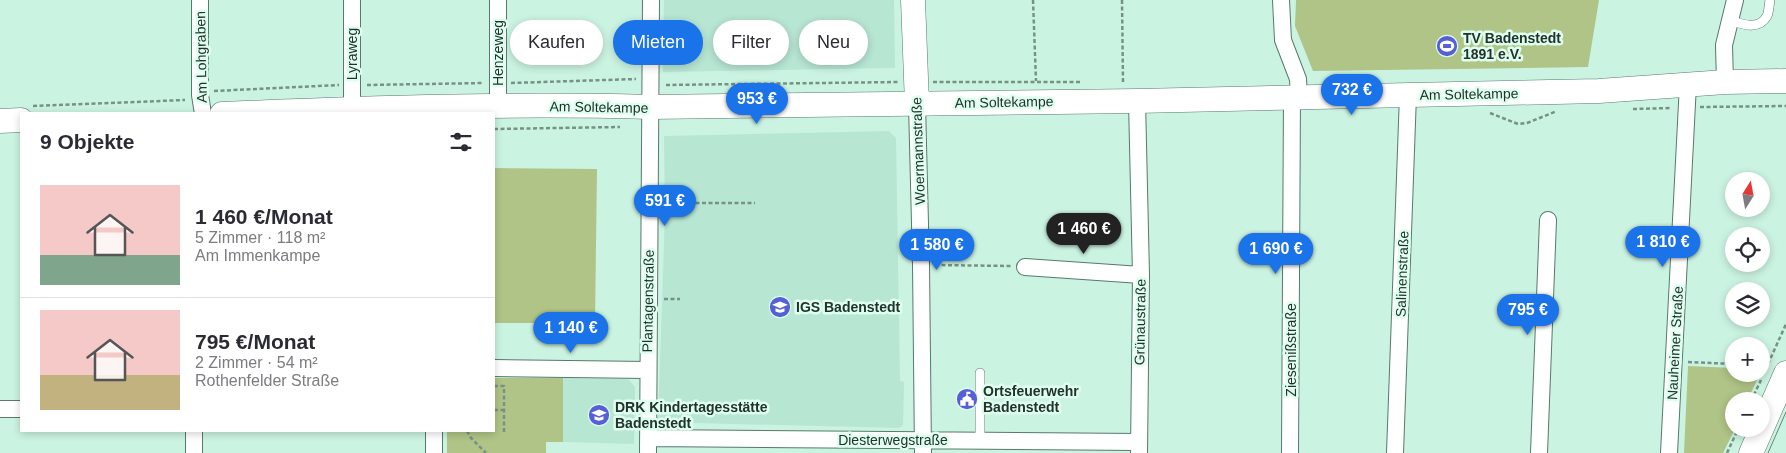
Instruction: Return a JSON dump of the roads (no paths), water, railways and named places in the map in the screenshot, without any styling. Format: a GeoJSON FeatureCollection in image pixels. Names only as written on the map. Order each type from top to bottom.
{"type":"FeatureCollection","features":[{"type":"Feature","properties":{"kind":"street","name":"Am Lohgraben"},"geometry":{"type":"LineString","coordinates":[[200,0],[200,95],[203,112]]}},
{"type":"Feature","properties":{"kind":"street","name":"Lyraweg"},"geometry":{"type":"LineString","coordinates":[[352,0],[352,108]]}},
{"type":"Feature","properties":{"kind":"street","name":"Henzeweg"},"geometry":{"type":"LineString","coordinates":[[498,0],[498,95]]}},
{"type":"Feature","properties":{"kind":"street","name":"Plantagenstraße"},"geometry":{"type":"LineString","coordinates":[[648,446],[651,0]]}},
{"type":"Feature","properties":{"kind":"street","name":"Woermannstraße"},"geometry":{"type":"LineString","coordinates":[[914,0],[921,264],[923,446]]}},
{"type":"Feature","properties":{"kind":"street","name":"Ziesenißstraße"},"geometry":{"type":"LineString","coordinates":[[1281,0],[1283,40],[1298,79],[1296,97],[1290,453]]}},
{"type":"Feature","properties":{"kind":"street"},"geometry":{"type":"LineString","coordinates":[[1725,82],[1724,44],[1735,0]]}},
{"type":"Feature","properties":{"kind":"street","name":"Am Soltekampe"},"geometry":{"type":"LineString","coordinates":[[265,112],[352,108],[427,110],[498,95],[650,107],[917,92],[1137,101],[1600,91],[1725,82],[1786,81]]}},
{"type":"Feature","properties":{"kind":"street","name":"Nauheimer Straße"},"geometry":{"type":"LineString","coordinates":[[1669,453],[1688,84]]}},
{"type":"Feature","properties":{"kind":"street","name":"Salinenstraße"},"geometry":{"type":"LineString","coordinates":[[1395,453],[1408,95]]}},
{"type":"Feature","properties":{"kind":"street","name":"Grünaustraße"},"geometry":{"type":"LineString","coordinates":[[1137,101],[1141,275],[1139,448]]}},
{"type":"Feature","properties":{"kind":"street"},"geometry":{"type":"LineString","coordinates":[[0,121],[20,115]]}},
{"type":"Feature","properties":{"kind":"street"},"geometry":{"type":"LineString","coordinates":[[1539,453],[1548,220]]}},
{"type":"Feature","properties":{"kind":"street"},"geometry":{"type":"LineString","coordinates":[[1025,267],[1141,275]]}},
{"type":"Feature","properties":{"kind":"street"},"geometry":{"type":"LineString","coordinates":[[495,368],[648,370]]}},
{"type":"Feature","properties":{"kind":"street"},"geometry":{"type":"LineString","coordinates":[[1751,453],[1777,369]]}},
{"type":"Feature","properties":{"kind":"street"},"geometry":{"type":"LineString","coordinates":[[0,409],[20,409]]}},
{"type":"Feature","properties":{"kind":"street"},"geometry":{"type":"LineString","coordinates":[[194,432],[194,453]]}},
{"type":"Feature","properties":{"kind":"street"},"geometry":{"type":"LineString","coordinates":[[434,432],[434,453]]}},
{"type":"Feature","properties":{"kind":"street","name":"Diesterwegstraße"},"geometry":{"type":"LineString","coordinates":[[648,446],[923,446],[980,440],[1139,448]]}},
{"type":"Feature","properties":{"kind":"lane"},"geometry":{"type":"LineString","coordinates":[[1729,20],[1748,26],[1759,24],[1767,16],[1770,0]]}},
{"type":"Feature","properties":{"kind":"lane"},"geometry":{"type":"LineString","coordinates":[[980,373],[980,440]]}},
{"type":"Feature","properties":{"kind":"tram line"},"geometry":{"type":"LineString","coordinates":[[1768,453],[1786,412]]}},
{"type":"Feature","properties":{"kind":"place","name":"TV Badenstedt 1891 e.V."},"geometry":{"type":"Point","coordinates":[1447,46]}},
{"type":"Feature","properties":{"kind":"place","name":"IGS Badenstedt"},"geometry":{"type":"Point","coordinates":[780,307]}},
{"type":"Feature","properties":{"kind":"place","name":"Ortsfeuerwehr Badenstedt"},"geometry":{"type":"Point","coordinates":[967,399]}},
{"type":"Feature","properties":{"kind":"place","name":"DRK Kindertagesstätte Badenstedt"},"geometry":{"type":"Point","coordinates":[599,415]}}]}
